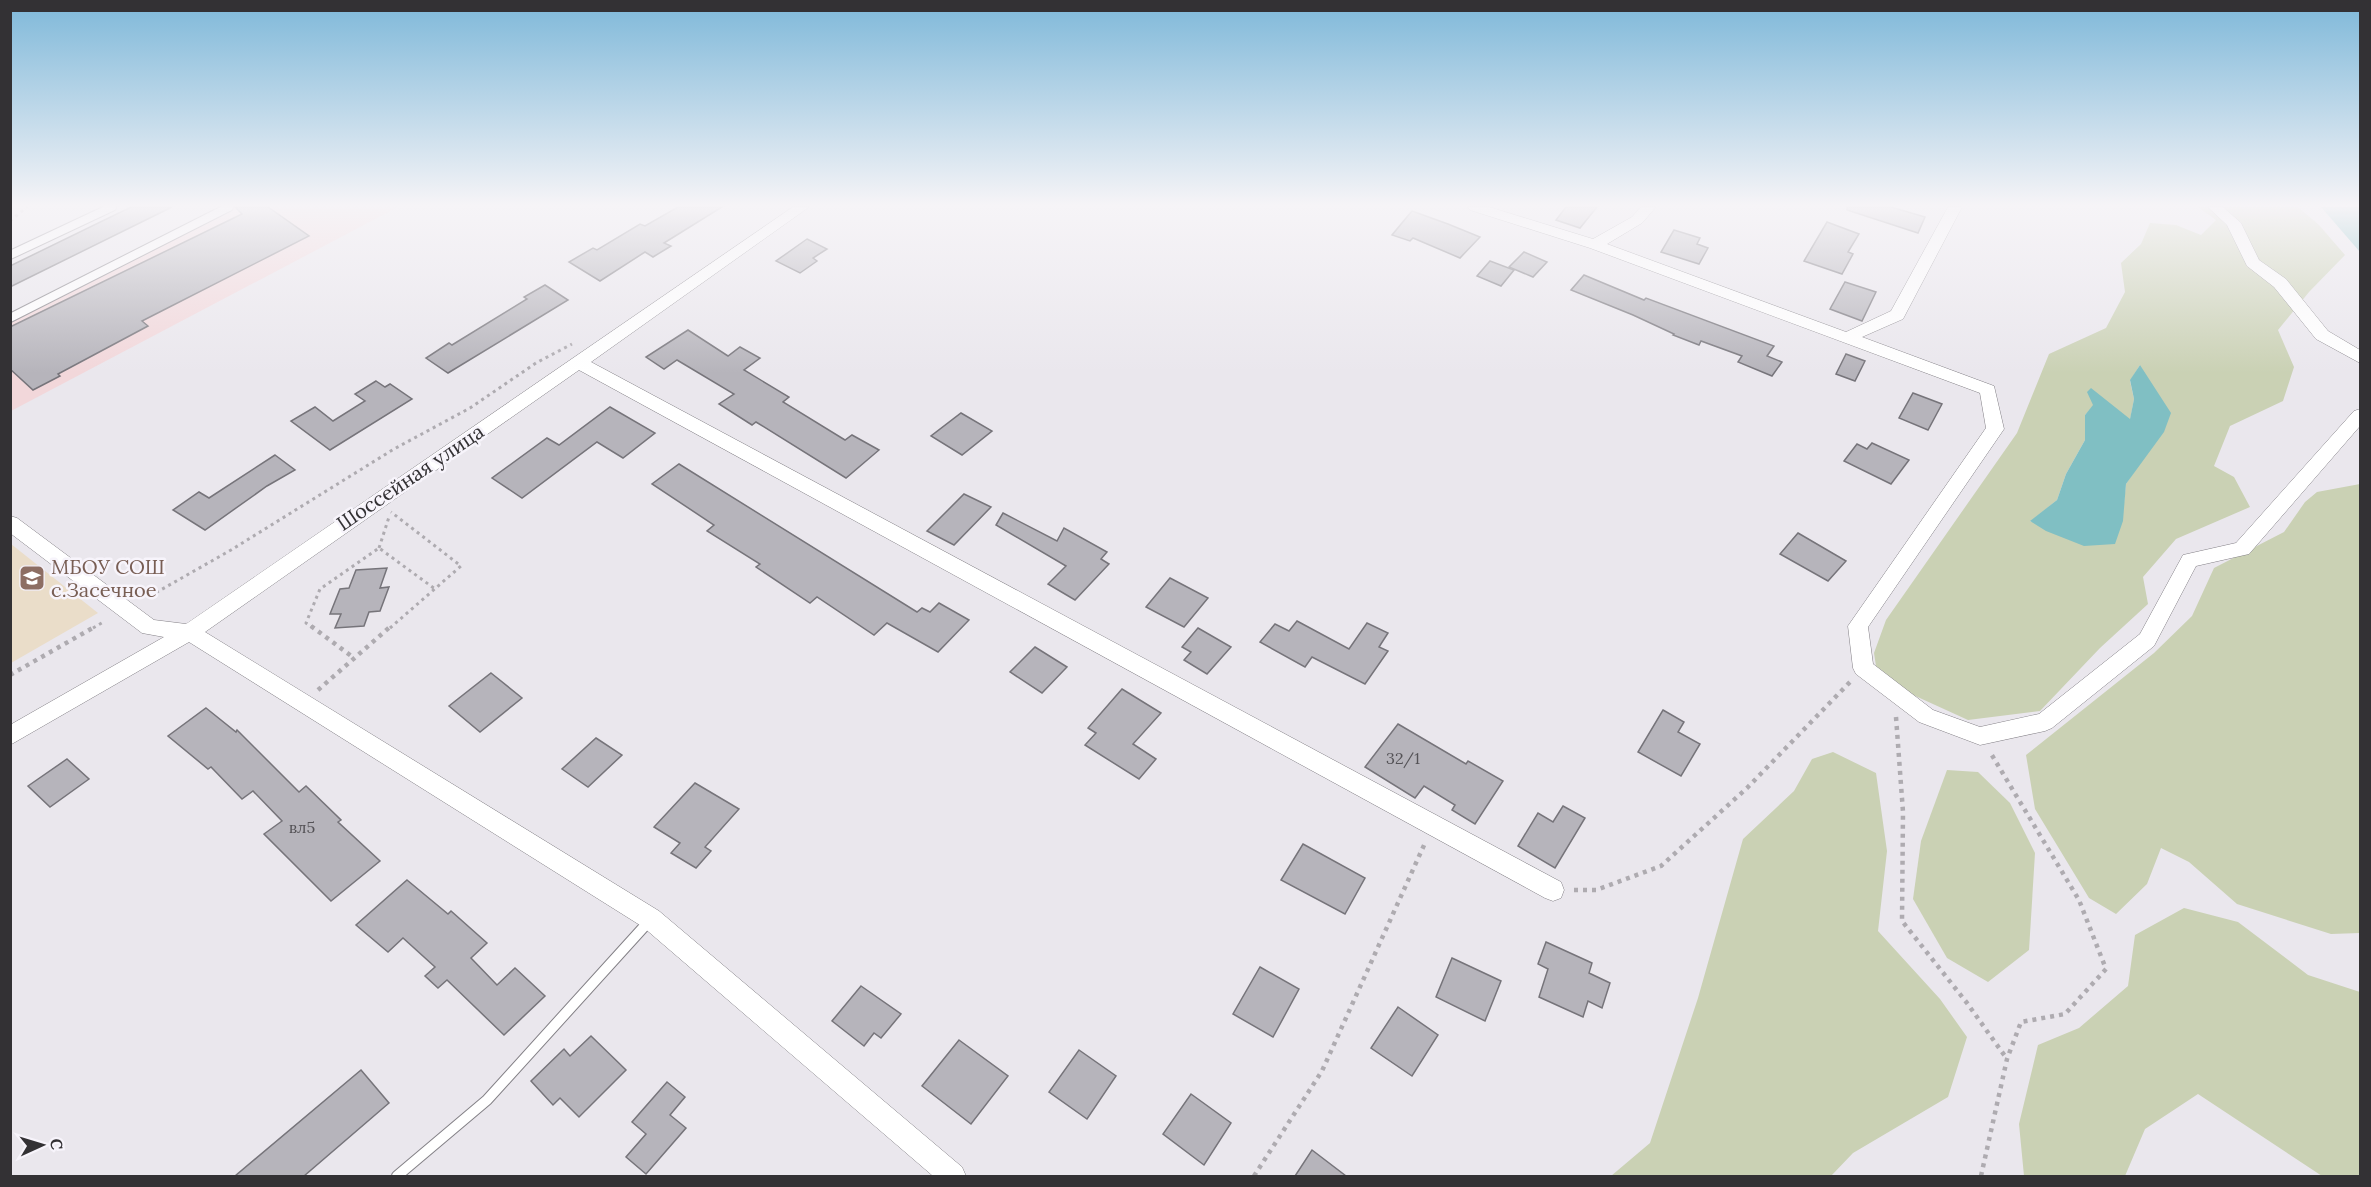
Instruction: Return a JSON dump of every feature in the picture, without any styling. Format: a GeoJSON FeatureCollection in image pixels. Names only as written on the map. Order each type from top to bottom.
{"type":"FeatureCollection","features":[{"type":"Feature","properties":{"kind":"street","name":"Шоссейная улица"},"geometry":{"type":"LineString","coordinates":[[10,736],[189,632],[376,501],[576,352],[716,262]]}},
{"type":"Feature","properties":{"kind":"street"},"geometry":{"type":"LineString","coordinates":[[1643,262],[1988,390],[1995,429],[1858,627],[1863,668],[1926,716],[1980,736],[2045,722],[2147,640],[2190,560],[2242,549],[2361,415]]}},
{"type":"Feature","properties":{"kind":"street"},"geometry":{"type":"LineString","coordinates":[[1850,338],[1897,315],[1925,262]]}},
{"type":"Feature","properties":{"kind":"street"},"geometry":{"type":"LineString","coordinates":[[2253,262],[2280,283],[2322,335],[2361,357]]}},
{"type":"Feature","properties":{"kind":"street"},"geometry":{"type":"LineString","coordinates":[[576,352],[1552,890]]}},
{"type":"Feature","properties":{"kind":"street"},"geometry":{"type":"LineString","coordinates":[[10,523],[149,627],[189,632],[651,920],[953,1176]]}},
{"type":"Feature","properties":{"kind":"lane"},"geometry":{"type":"LineString","coordinates":[[10,318],[120,262]]}},
{"type":"Feature","properties":{"kind":"lane"},"geometry":{"type":"LineString","coordinates":[[397,1176],[487,1100],[651,920]]}},
{"type":"Feature","properties":{"kind":"path"},"geometry":{"type":"LineString","coordinates":[[150,596],[231,550],[384,455],[470,408],[536,363],[576,352]]}},
{"type":"Feature","properties":{"kind":"path"},"geometry":{"type":"LineString","coordinates":[[304,703],[461,566],[376,501]]}},
{"type":"Feature","properties":{"kind":"path"},"geometry":{"type":"LineString","coordinates":[[354,658],[306,624],[320,589],[379,548],[391,512]]}},
{"type":"Feature","properties":{"kind":"path"},"geometry":{"type":"LineString","coordinates":[[379,548],[435,589]]}},
{"type":"Feature","properties":{"kind":"path"},"geometry":{"type":"LineString","coordinates":[[10,675],[105,621]]}},
{"type":"Feature","properties":{"kind":"path"},"geometry":{"type":"LineString","coordinates":[[1552,890],[1596,890],[1661,866],[1747,788],[1863,668]]}},
{"type":"Feature","properties":{"kind":"path"},"geometry":{"type":"LineString","coordinates":[[1894,692],[1903,812],[1902,921],[1967,1003],[2007,1059]]}},
{"type":"Feature","properties":{"kind":"path"},"geometry":{"type":"LineString","coordinates":[[1980,736],[2079,900],[2106,969],[2066,1014],[2021,1022],[2007,1059],[1981,1176]]}},
{"type":"Feature","properties":{"kind":"path"},"geometry":{"type":"LineString","coordinates":[[1254,1176],[1322,1071],[1434,824]]}},
{"type":"Feature","properties":{"kind":"shaded area"},"geometry":{"type":"Polygon","coordinates":[[[128,262],[293,262],[11,411],[10,322],[128,262]]]}},
{"type":"Feature","properties":{"kind":"shaded area","name":"МБОУ СОШ с.Засечное"},"geometry":{"type":"Polygon","coordinates":[[[11,544],[98,613],[11,663],[10,662],[11,544]]]}},
{"type":"Feature","properties":{"kind":"green space"},"geometry":{"type":"Polygon","coordinates":[[[2338,262],[2309,292],[2278,330],[2294,367],[2283,401],[2230,426],[2214,466],[2234,477],[2250,507],[2176,539],[2143,577],[2148,604],[2100,648],[2040,711],[1968,720],[1911,694],[1876,666],[1874,653],[1886,620],[2017,433],[2049,354],[2106,328],[2125,292],[2121,263],[2338,262]],[[2140,365],[2130,381],[2134,399],[2130,420],[2094,405],[2085,415],[2085,440],[2066,474],[2057,500],[2030,522],[2122,521],[2126,484],[2136,469],[2140,365]]]}},
{"type":"Feature","properties":{"kind":"green space"},"geometry":{"type":"Polygon","coordinates":[[[2360,484],[2360,933],[2331,934],[2237,904],[2189,862],[2161,848],[2147,884],[2116,914],[2089,898],[2035,809],[2026,755],[2154,653],[2192,616],[2214,568],[2284,532],[2305,502],[2317,492],[2360,484]]]}},
{"type":"Feature","properties":{"kind":"green space"},"geometry":{"type":"Polygon","coordinates":[[[1833,752],[1876,773],[1887,851],[1878,931],[1940,999],[1967,1037],[1948,1097],[1853,1153],[1831,1176],[1611,1176],[1650,1143],[1698,998],[1743,839],[1794,791],[1812,759],[1833,752]]]}},
{"type":"Feature","properties":{"kind":"green space"},"geometry":{"type":"Polygon","coordinates":[[[1947,770],[1978,772],[2010,803],[2035,853],[2029,950],[1988,982],[1947,958],[1913,899],[1921,841],[1947,770]]]}},
{"type":"Feature","properties":{"kind":"green space"},"geometry":{"type":"Polygon","coordinates":[[[2184,908],[2238,922],[2308,975],[2360,992],[2360,1176],[2322,1176],[2198,1094],[2145,1129],[2125,1176],[2024,1176],[2019,1124],[2038,1045],[2079,1028],[2128,986],[2135,935],[2184,908]]]}},
{"type":"Feature","properties":{"kind":"water"},"geometry":{"type":"Polygon","coordinates":[[[2140,365],[2171,413],[2164,432],[2126,484],[2123,521],[2115,544],[2084,546],[2046,531],[2030,521],[2057,500],[2066,474],[2085,440],[2085,415],[2093,405],[2087,392],[2091,388],[2130,419],[2134,399],[2130,380],[2140,365]]]}},
{"type":"Feature","properties":{"kind":"building"},"geometry":{"type":"Polygon","coordinates":[[[17,262],[60,262],[10,287],[10,266],[17,262]]]}},
{"type":"Feature","properties":{"kind":"building"},"geometry":{"type":"Polygon","coordinates":[[[143,262],[257,262],[142,321],[148,326],[58,374],[60,376],[33,390],[10,369],[10,327],[143,262]]]}},
{"type":"Feature","properties":{"kind":"building"},"geometry":{"type":"Polygon","coordinates":[[[570,262],[629,262],[600,281],[570,262]]]}},
{"type":"Feature","properties":{"kind":"building"},"geometry":{"type":"Polygon","coordinates":[[[779,262],[815,262],[800,273],[779,262]]]}},
{"type":"Feature","properties":{"kind":"building"},"geometry":{"type":"Polygon","coordinates":[[[1489,262],[1514,270],[1501,286],[1477,276],[1489,262]]]}},
{"type":"Feature","properties":{"kind":"building"},"geometry":{"type":"Polygon","coordinates":[[[1514,262],[1547,262],[1533,277],[1509,267],[1514,262]]]}},
{"type":"Feature","properties":{"kind":"building"},"geometry":{"type":"Polygon","coordinates":[[[1808,262],[1848,262],[1842,274],[1808,262]]]}},
{"type":"Feature","properties":{"kind":"building"},"geometry":{"type":"Polygon","coordinates":[[[1584,275],[1644,300],[1646,298],[1774,346],[1767,356],[1782,362],[1772,376],[1738,362],[1742,356],[1701,341],[1699,345],[1673,335],[1633,315],[1571,290],[1584,275]]]}},
{"type":"Feature","properties":{"kind":"building"},"geometry":{"type":"Polygon","coordinates":[[[1845,282],[1876,292],[1862,321],[1830,309],[1845,282]]]}},
{"type":"Feature","properties":{"kind":"building"},"geometry":{"type":"Polygon","coordinates":[[[545,285],[568,300],[448,373],[426,358],[449,343],[452,345],[527,299],[524,297],[545,285]]]}},
{"type":"Feature","properties":{"kind":"building"},"geometry":{"type":"Polygon","coordinates":[[[688,330],[728,356],[740,347],[760,358],[744,370],[789,397],[783,402],[845,440],[852,435],[879,450],[846,478],[756,422],[752,425],[719,404],[734,394],[677,360],[664,369],[646,357],[688,330]]]}},
{"type":"Feature","properties":{"kind":"building"},"geometry":{"type":"Polygon","coordinates":[[[1846,354],[1865,361],[1855,381],[1836,374],[1846,354]]]}},
{"type":"Feature","properties":{"kind":"building"},"geometry":{"type":"Polygon","coordinates":[[[376,381],[385,387],[390,384],[412,399],[330,450],[291,421],[315,407],[333,421],[365,401],[355,394],[376,381]]]}},
{"type":"Feature","properties":{"kind":"building"},"geometry":{"type":"Polygon","coordinates":[[[1913,393],[1942,404],[1928,430],[1899,418],[1913,393]]]}},
{"type":"Feature","properties":{"kind":"building"},"geometry":{"type":"Polygon","coordinates":[[[610,407],[655,433],[623,458],[597,442],[522,498],[492,478],[547,438],[559,445],[610,407]]]}},
{"type":"Feature","properties":{"kind":"building"},"geometry":{"type":"Polygon","coordinates":[[[961,413],[992,431],[962,455],[931,436],[961,413]]]}},
{"type":"Feature","properties":{"kind":"building"},"geometry":{"type":"Polygon","coordinates":[[[1872,443],[1909,460],[1891,484],[1844,461],[1857,444],[1867,449],[1872,443]]]}},
{"type":"Feature","properties":{"kind":"building"},"geometry":{"type":"Polygon","coordinates":[[[275,455],[295,470],[267,486],[205,530],[173,510],[199,492],[209,498],[275,455]]]}},
{"type":"Feature","properties":{"kind":"building"},"geometry":{"type":"Polygon","coordinates":[[[679,464],[917,612],[922,608],[930,612],[939,603],[969,620],[938,652],[887,623],[874,635],[817,597],[810,603],[756,567],[760,564],[707,531],[714,525],[652,484],[679,464]]]}},
{"type":"Feature","properties":{"kind":"building"},"geometry":{"type":"Polygon","coordinates":[[[964,494],[991,507],[954,545],[927,531],[964,494]]]}},
{"type":"Feature","properties":{"kind":"building"},"geometry":{"type":"Polygon","coordinates":[[[1003,513],[1057,541],[1064,528],[1107,552],[1101,559],[1109,564],[1075,600],[1048,584],[1066,566],[996,525],[1003,513]]]}},
{"type":"Feature","properties":{"kind":"building"},"geometry":{"type":"Polygon","coordinates":[[[1798,533],[1846,561],[1828,581],[1780,554],[1798,533]]]}},
{"type":"Feature","properties":{"kind":"building"},"geometry":{"type":"Polygon","coordinates":[[[387,568],[380,588],[389,587],[380,611],[369,612],[364,626],[335,628],[341,614],[330,614],[340,589],[349,588],[356,570],[387,568]]]}},
{"type":"Feature","properties":{"kind":"building"},"geometry":{"type":"Polygon","coordinates":[[[1170,578],[1208,598],[1184,627],[1146,607],[1170,578]]]}},
{"type":"Feature","properties":{"kind":"building"},"geometry":{"type":"Polygon","coordinates":[[[1297,621],[1349,649],[1367,623],[1388,633],[1379,647],[1388,651],[1365,684],[1312,657],[1305,667],[1260,642],[1275,624],[1289,631],[1297,621]]]}},
{"type":"Feature","properties":{"kind":"building"},"geometry":{"type":"Polygon","coordinates":[[[1198,628],[1231,647],[1207,674],[1184,660],[1191,652],[1182,647],[1198,628]]]}},
{"type":"Feature","properties":{"kind":"building"},"geometry":{"type":"Polygon","coordinates":[[[1035,647],[1067,667],[1042,693],[1010,672],[1035,647]]]}},
{"type":"Feature","properties":{"kind":"building"},"geometry":{"type":"Polygon","coordinates":[[[491,673],[522,698],[480,732],[449,706],[491,673]]]}},
{"type":"Feature","properties":{"kind":"building"},"geometry":{"type":"Polygon","coordinates":[[[1122,689],[1161,713],[1133,744],[1156,759],[1139,779],[1085,745],[1096,733],[1088,728],[1122,689]]]}},
{"type":"Feature","properties":{"kind":"building"},"geometry":{"type":"Polygon","coordinates":[[[206,708],[236,732],[237,730],[299,792],[306,786],[341,820],[338,822],[380,861],[331,901],[264,834],[282,821],[253,791],[242,799],[211,767],[208,769],[168,736],[206,708]]]}},
{"type":"Feature","properties":{"kind":"building"},"geometry":{"type":"Polygon","coordinates":[[[1663,710],[1684,722],[1678,732],[1700,744],[1681,776],[1638,752],[1663,710]]]}},
{"type":"Feature","properties":{"kind":"building"},"geometry":{"type":"Polygon","coordinates":[[[1398,724],[1466,764],[1468,761],[1503,781],[1475,824],[1452,810],[1455,805],[1424,786],[1415,798],[1365,767],[1398,724]]]}},
{"type":"Feature","properties":{"kind":"building"},"geometry":{"type":"Polygon","coordinates":[[[596,738],[622,755],[588,787],[562,769],[596,738]]]}},
{"type":"Feature","properties":{"kind":"building"},"geometry":{"type":"Polygon","coordinates":[[[67,759],[89,779],[50,807],[28,786],[67,759]]]}},
{"type":"Feature","properties":{"kind":"building"},"geometry":{"type":"Polygon","coordinates":[[[695,783],[739,809],[705,847],[711,851],[696,868],[671,853],[680,843],[654,827],[695,783]]]}},
{"type":"Feature","properties":{"kind":"building"},"geometry":{"type":"Polygon","coordinates":[[[1563,806],[1585,818],[1555,868],[1518,846],[1538,813],[1553,822],[1563,806]]]}},
{"type":"Feature","properties":{"kind":"building"},"geometry":{"type":"Polygon","coordinates":[[[1303,844],[1365,878],[1345,914],[1281,880],[1303,844]]]}},
{"type":"Feature","properties":{"kind":"building"},"geometry":{"type":"Polygon","coordinates":[[[407,880],[448,914],[451,911],[487,943],[471,958],[497,985],[515,968],[545,996],[504,1035],[447,980],[438,988],[425,976],[435,967],[403,938],[388,952],[356,925],[407,880]]]}},
{"type":"Feature","properties":{"kind":"building"},"geometry":{"type":"Polygon","coordinates":[[[1546,942],[1592,963],[1589,973],[1610,983],[1602,1008],[1588,1001],[1583,1017],[1539,997],[1548,969],[1538,964],[1546,942]]]}},
{"type":"Feature","properties":{"kind":"building"},"geometry":{"type":"Polygon","coordinates":[[[1452,958],[1501,981],[1485,1021],[1436,997],[1452,958]]]}},
{"type":"Feature","properties":{"kind":"building"},"geometry":{"type":"Polygon","coordinates":[[[1260,967],[1299,989],[1273,1037],[1233,1014],[1260,967]]]}},
{"type":"Feature","properties":{"kind":"building"},"geometry":{"type":"Polygon","coordinates":[[[861,986],[901,1014],[881,1038],[874,1033],[864,1046],[832,1021],[861,986]]]}},
{"type":"Feature","properties":{"kind":"building"},"geometry":{"type":"Polygon","coordinates":[[[1398,1007],[1438,1035],[1412,1076],[1371,1048],[1398,1007]]]}},
{"type":"Feature","properties":{"kind":"building"},"geometry":{"type":"Polygon","coordinates":[[[591,1036],[626,1070],[579,1117],[560,1098],[553,1105],[531,1081],[564,1049],[570,1056],[591,1036]]]}},
{"type":"Feature","properties":{"kind":"building"},"geometry":{"type":"Polygon","coordinates":[[[959,1040],[1008,1076],[971,1124],[922,1086],[959,1040]]]}},
{"type":"Feature","properties":{"kind":"building"},"geometry":{"type":"Polygon","coordinates":[[[1079,1050],[1116,1076],[1087,1119],[1049,1092],[1079,1050]]]}},
{"type":"Feature","properties":{"kind":"building"},"geometry":{"type":"Polygon","coordinates":[[[361,1070],[389,1103],[304,1176],[235,1176],[361,1070]]]}},
{"type":"Feature","properties":{"kind":"building"},"geometry":{"type":"Polygon","coordinates":[[[667,1082],[685,1097],[670,1115],[686,1128],[646,1174],[626,1157],[646,1134],[632,1122],[667,1082]]]}},
{"type":"Feature","properties":{"kind":"building"},"geometry":{"type":"Polygon","coordinates":[[[1191,1094],[1231,1123],[1204,1165],[1163,1134],[1191,1094]]]}},
{"type":"Feature","properties":{"kind":"building"},"geometry":{"type":"Polygon","coordinates":[[[1312,1150],[1346,1176],[1295,1176],[1312,1150]]]}},
{"type":"Feature","properties":{"kind":"place","name":"МБОУ СОШ с.Засечное"},"geometry":{"type":"Point","coordinates":[32,578]}}]}
